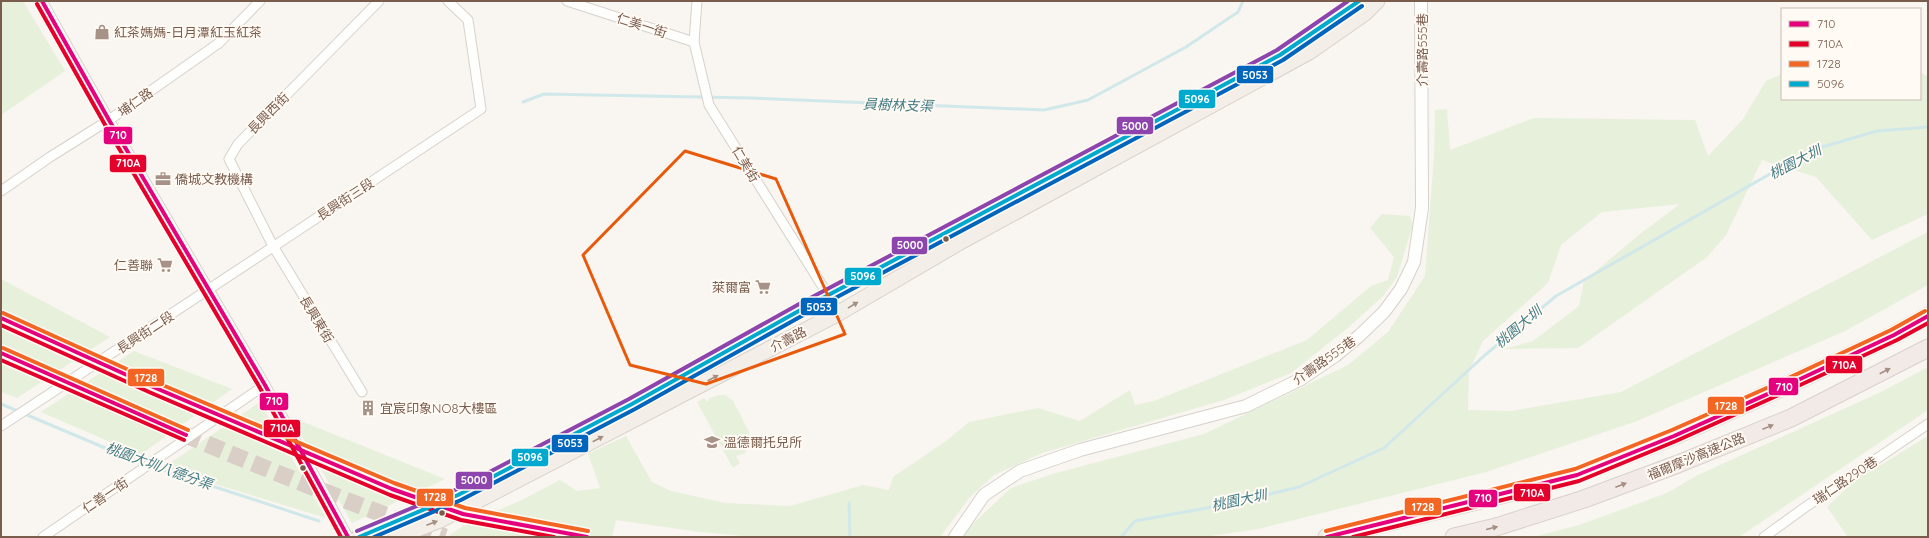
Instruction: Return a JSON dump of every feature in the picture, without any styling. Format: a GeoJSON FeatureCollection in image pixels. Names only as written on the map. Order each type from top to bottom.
{"type":"FeatureCollection","features":[{"type":"Feature","properties":{"kind":"highway","name":"福爾摩沙高速公路"},"geometry":{"type":"LineString","coordinates":[[1327,537],[1577,475],[1674,436],[1781,388],[1894,335],[1928,316]]}},
{"type":"Feature","properties":{"kind":"highway","name":"福爾摩沙高速公路"},"geometry":{"type":"LineString","coordinates":[[1454,537],[1496,527],[1584,499],[1678,464],[1791,418],[1928,348]]}},
{"type":"Feature","properties":{"kind":"main road","name":"介壽路"},"geometry":{"type":"LineString","coordinates":[[359,537],[458,496],[632,404],[828,295],[1280,55],[1359,1]]}},
{"type":"Feature","properties":{"kind":"main road","name":"介壽路"},"geometry":{"type":"LineString","coordinates":[[396,537],[440,520],[837,314],[960,242],[1309,52],[1365,13],[1377,1]]}},
{"type":"Feature","properties":{"kind":"street"},"geometry":{"type":"LineString","coordinates":[[42,1],[109,120],[265,385],[348,537]]}},
{"type":"Feature","properties":{"kind":"street","name":"埔仁路"},"geometry":{"type":"LineString","coordinates":[[1,191],[50,157],[109,120],[219,43],[260,1]]}},
{"type":"Feature","properties":{"kind":"street","name":"長興西街"},"geometry":{"type":"LineString","coordinates":[[273,246],[229,159],[238,144],[379,1]]}},
{"type":"Feature","properties":{"kind":"street","name":"長興街三段"},"geometry":{"type":"LineString","coordinates":[[209,291],[273,246],[481,110],[468,20],[448,1]]}},
{"type":"Feature","properties":{"kind":"street","name":"仁美一街"},"geometry":{"type":"LineString","coordinates":[[567,1],[694,42]]}},
{"type":"Feature","properties":{"kind":"street","name":"仁美街"},"geometry":{"type":"LineString","coordinates":[[697,1],[694,42],[707,98],[768,200],[828,295],[837,314]]}},
{"type":"Feature","properties":{"kind":"street","name":"介壽路555巷"},"geometry":{"type":"LineString","coordinates":[[955,537],[984,494],[1020,471],[1080,450],[1246,406],[1301,379],[1335,356],[1384,312],[1400,289],[1414,262],[1422,208],[1421,1]]}},
{"type":"Feature","properties":{"kind":"street","name":"長興東街"},"geometry":{"type":"LineString","coordinates":[[273,246],[362,392]]}},
{"type":"Feature","properties":{"kind":"street","name":"長興街二段"},"geometry":{"type":"LineString","coordinates":[[1,426],[209,291]]}},
{"type":"Feature","properties":{"kind":"street","name":"仁善一街"},"geometry":{"type":"LineString","coordinates":[[43,537],[265,385]]}},
{"type":"Feature","properties":{"kind":"street","name":"瑞仁路290巷"},"geometry":{"type":"LineString","coordinates":[[1764,537],[1928,424]]}},
{"type":"Feature","properties":{"kind":"highlighted area"},"geometry":{"type":"Polygon","coordinates":[[[685,151],[776,179],[845,334],[706,384],[630,365],[583,255],[685,151]]]}},
{"type":"Feature","properties":{"kind":"green space"},"geometry":{"type":"Polygon","coordinates":[[[1,1],[23,1],[65,71],[1,115],[1,1]]]}},
{"type":"Feature","properties":{"kind":"green space"},"geometry":{"type":"Polygon","coordinates":[[[1921,73],[1928,77],[1928,214],[1872,240],[1816,177],[1762,160],[1726,235],[1707,257],[1578,348],[1504,349],[1533,341],[1579,306],[1584,281],[1640,234],[1680,204],[1602,212],[1561,245],[1548,283],[1483,341],[1469,371],[1468,410],[1511,411],[1621,392],[1928,232],[1928,285],[1845,331],[1637,421],[1486,472],[1258,529],[1204,537],[962,537],[966,530],[1011,488],[1056,473],[1204,434],[1348,365],[1388,332],[1425,276],[1434,156],[1435,110],[1447,109],[1450,150],[1534,118],[1695,120],[1708,156],[1743,119],[1766,81],[1781,74],[1781,100],[1921,100],[1921,73]]]}},
{"type":"Feature","properties":{"kind":"green space"},"geometry":{"type":"Polygon","coordinates":[[[1382,214],[1410,216],[1413,224],[1397,277],[1383,296],[1349,327],[1291,373],[1224,400],[1042,453],[994,475],[970,497],[940,537],[756,537],[700,532],[616,520],[612,537],[447,537],[463,526],[524,499],[560,480],[577,491],[600,488],[588,454],[626,436],[652,482],[671,491],[725,503],[790,506],[863,485],[889,490],[893,477],[946,441],[969,422],[1038,408],[1080,421],[1130,390],[1135,405],[1154,401],[1307,340],[1371,286],[1388,280],[1394,257],[1370,228],[1382,214]]]}},
{"type":"Feature","properties":{"kind":"green space"},"geometry":{"type":"Polygon","coordinates":[[[1,279],[110,337],[17,398],[1,392],[1,279]]]}},
{"type":"Feature","properties":{"kind":"green space"},"geometry":{"type":"Polygon","coordinates":[[[134,351],[232,389],[140,455],[41,412],[134,351]]]}},
{"type":"Feature","properties":{"kind":"green space"},"geometry":{"type":"Polygon","coordinates":[[[1928,367],[1928,410],[1739,537],[1533,537],[1579,525],[1667,493],[1698,475],[1883,391],[1928,367]]]}},
{"type":"Feature","properties":{"kind":"green space"},"geometry":{"type":"Polygon","coordinates":[[[725,395],[733,401],[749,432],[749,444],[745,453],[736,456],[740,463],[733,468],[697,402],[704,398],[707,402],[710,398],[725,395]]]}},
{"type":"Feature","properties":{"kind":"green space"},"geometry":{"type":"Polygon","coordinates":[[[260,402],[326,518],[163,468],[260,402]]]}},
{"type":"Feature","properties":{"kind":"green space"},"geometry":{"type":"Polygon","coordinates":[[[291,417],[445,479],[352,523],[291,417]]]}},
{"type":"Feature","properties":{"kind":"green space"},"geometry":{"type":"Polygon","coordinates":[[[1928,436],[1928,537],[1848,537],[1827,507],[1853,482],[1928,436]]]}},
{"type":"Feature","properties":{"kind":"waterway","name":"員樹林支渠"},"geometry":{"type":"LineString","coordinates":[[523,102],[544,94],[751,98],[1044,110],[1088,100],[1186,47],[1238,12],[1243,1]]}},
{"type":"Feature","properties":{"kind":"waterway","name":"桃園大圳"},"geometry":{"type":"LineString","coordinates":[[1121,537],[1135,521],[1223,505],[1299,487],[1384,448],[1485,355],[1556,296],[1812,150],[1877,131],[1928,127]]}},
{"type":"Feature","properties":{"kind":"waterway","name":"桃園大圳八德分渠"},"geometry":{"type":"LineString","coordinates":[[1,404],[136,461],[319,521]]}},
{"type":"Feature","properties":{"kind":"waterway"},"geometry":{"type":"LineString","coordinates":[[849,503],[850,537]]}},
{"type":"Feature","properties":{"kind":"tunnel"},"geometry":{"type":"LineString","coordinates":[[1,318],[151,386],[392,489],[463,514],[587,537]]}},
{"type":"Feature","properties":{"kind":"tunnel"},"geometry":{"type":"LineString","coordinates":[[1,353],[221,450],[332,495],[445,537]]}},
{"type":"Feature","properties":{"kind":"transit line","name":"710"},"geometry":{"type":"LineString","coordinates":[[42,1],[109,120],[265,385],[348,537]]}},
{"type":"Feature","properties":{"kind":"transit line","name":"5000"},"geometry":{"type":"LineString","coordinates":[[357,531],[455,490],[629,399],[801,303],[1277,50],[1348,1]]}},
{"type":"Feature","properties":{"kind":"transit line","name":"5096"},"geometry":{"type":"LineString","coordinates":[[359,537],[458,495],[632,404],[804,308],[1280,55],[1359,1]]}},
{"type":"Feature","properties":{"kind":"transit line","name":"710A"},"geometry":{"type":"LineString","coordinates":[[37,4],[104,123],[260,388],[341,537]]}},
{"type":"Feature","properties":{"kind":"transit line","name":"5053"},"geometry":{"type":"LineString","coordinates":[[374,537],[461,500],[635,409],[807,313],[1283,60],[1362,6]]}},
{"type":"Feature","properties":{"kind":"transit line","name":"1728"},"geometry":{"type":"LineString","coordinates":[[1326,531],[1575,469],[1672,430],[1778,383],[1891,330],[1925,311]]}},
{"type":"Feature","properties":{"kind":"transit line","name":"1728"},"geometry":{"type":"LineString","coordinates":[[3,313],[153,381],[394,483],[465,508],[588,531]]}},
{"type":"Feature","properties":{"kind":"transit line","name":"710"},"geometry":{"type":"LineString","coordinates":[[1327,537],[1577,475],[1674,436],[1781,388],[1894,335],[1928,316]]}},
{"type":"Feature","properties":{"kind":"transit line","name":"710"},"geometry":{"type":"LineString","coordinates":[[1,318],[151,386],[392,489],[463,514],[587,537]]}},
{"type":"Feature","properties":{"kind":"transit line","name":"710A"},"geometry":{"type":"LineString","coordinates":[[1353,537],[1579,481],[1676,441],[1783,393],[1897,340],[1928,323]]}},
{"type":"Feature","properties":{"kind":"transit line","name":"710A"},"geometry":{"type":"LineString","coordinates":[[1,325],[149,392],[390,495],[461,520],[554,537]]}},
{"type":"Feature","properties":{"kind":"transit line","name":"1728"},"geometry":{"type":"LineString","coordinates":[[3,348],[188,430]]}},
{"type":"Feature","properties":{"kind":"transit line","name":"710"},"geometry":{"type":"LineString","coordinates":[[1,353],[186,435]]}},
{"type":"Feature","properties":{"kind":"transit line","name":"710A"},"geometry":{"type":"LineString","coordinates":[[1,360],[184,440]]}},
{"type":"Feature","properties":{"kind":"place","name":"紅茶媽媽-日月潭紅玉紅茶"},"geometry":{"type":"Point","coordinates":[102,32]}},
{"type":"Feature","properties":{"kind":"place","name":"僑城文教機構"},"geometry":{"type":"Point","coordinates":[163,179]}},
{"type":"Feature","properties":{"kind":"place","name":"仁善聯"},"geometry":{"type":"Point","coordinates":[165,265]}},
{"type":"Feature","properties":{"kind":"place","name":"萊爾富"},"geometry":{"type":"Point","coordinates":[763,287]}},
{"type":"Feature","properties":{"kind":"place","name":"宜宸印象NO8大樓區"},"geometry":{"type":"Point","coordinates":[368,408]}},
{"type":"Feature","properties":{"kind":"place","name":"溫德爾托兒所"},"geometry":{"type":"Point","coordinates":[712,442]}}]}
